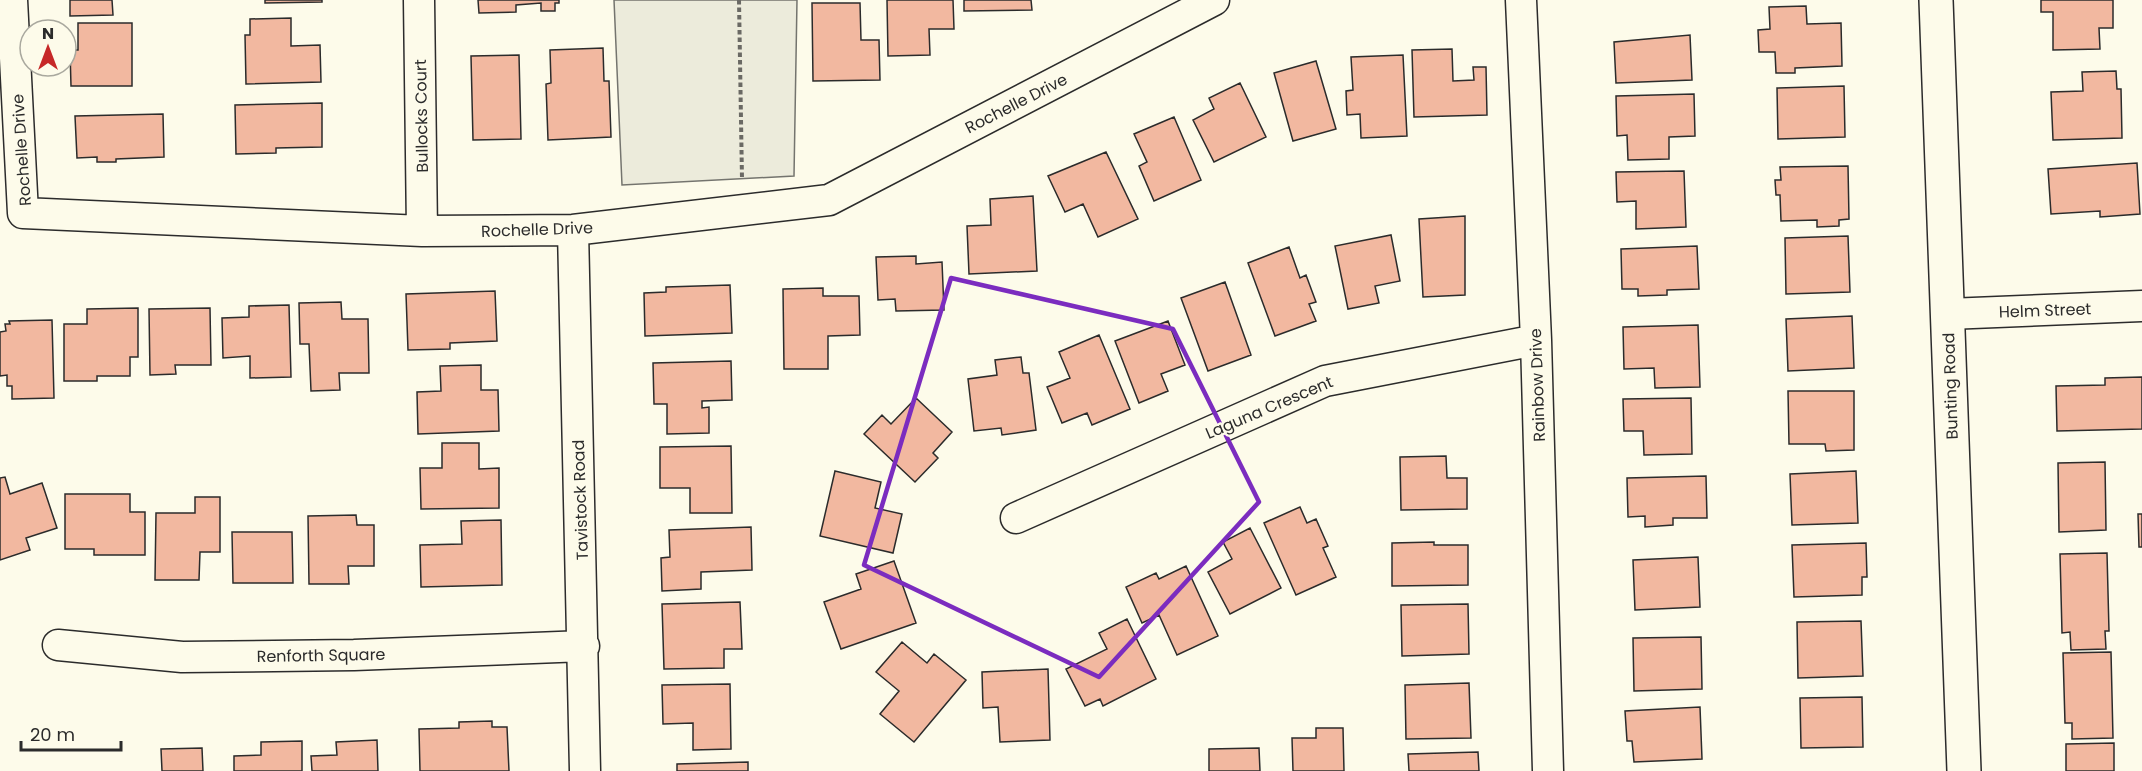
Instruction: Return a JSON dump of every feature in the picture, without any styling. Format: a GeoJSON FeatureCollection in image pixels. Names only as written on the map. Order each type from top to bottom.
{"type":"FeatureCollection","features":[{"type":"Feature","properties":{"kind":"main road","name":"Bunting Road"},"geometry":{"type":"LineString","coordinates":[[1936,0],[1964,771]]}},
{"type":"Feature","properties":{"kind":"street","name":"Rochelle Drive"},"geometry":{"type":"LineString","coordinates":[[12,0],[23,213],[422,231],[573,230],[829,200],[1214,0]]}},
{"type":"Feature","properties":{"kind":"street","name":"Bullocks Court"},"geometry":{"type":"LineString","coordinates":[[419,0],[422,231]]}},
{"type":"Feature","properties":{"kind":"street","name":"Rainbow Drive"},"geometry":{"type":"LineString","coordinates":[[1521,0],[1536,340],[1548,771]]}},
{"type":"Feature","properties":{"kind":"street","name":"Tavistock Road"},"geometry":{"type":"LineString","coordinates":[[573,230],[585,771]]}},
{"type":"Feature","properties":{"kind":"street","name":"Helm Street"},"geometry":{"type":"LineString","coordinates":[[1948,314],[2142,306]]}},
{"type":"Feature","properties":{"kind":"street","name":"Laguna Crescent"},"geometry":{"type":"LineString","coordinates":[[1016,518],[1325,381],[1536,340]]}},
{"type":"Feature","properties":{"kind":"street","name":"Renforth Square"},"geometry":{"type":"LineString","coordinates":[[58,645],[182,657],[354,655],[584,645]]}},
{"type":"Feature","properties":{"kind":"path"},"geometry":{"type":"LineString","coordinates":[[738,0],[743,210]]}},
{"type":"Feature","properties":{"kind":"highlighted area"},"geometry":{"type":"Polygon","coordinates":[[[951,278],[1173,329],[1259,502],[1099,677],[864,565],[951,278]]]}},
{"type":"Feature","properties":{"kind":"shaded area"},"geometry":{"type":"Polygon","coordinates":[[[614,0],[797,0],[794,176],[622,185],[614,0]]]}},
{"type":"Feature","properties":{"kind":"building"},"geometry":{"type":"Polygon","coordinates":[[[70,0],[112,0],[113,15],[70,16],[70,0]]]}},
{"type":"Feature","properties":{"kind":"building"},"geometry":{"type":"Polygon","coordinates":[[[265,0],[322,0],[322,2],[265,3],[265,0]]]}},
{"type":"Feature","properties":{"kind":"building"},"geometry":{"type":"Polygon","coordinates":[[[478,0],[559,0],[559,3],[555,3],[555,11],[541,11],[541,3],[516,5],[516,12],[479,13],[478,0]]]}},
{"type":"Feature","properties":{"kind":"building"},"geometry":{"type":"Polygon","coordinates":[[[887,0],[953,0],[954,29],[929,29],[930,55],[888,56],[887,0]]]}},
{"type":"Feature","properties":{"kind":"building"},"geometry":{"type":"Polygon","coordinates":[[[964,0],[1031,0],[1032,10],[964,11],[964,0]]]}},
{"type":"Feature","properties":{"kind":"building"},"geometry":{"type":"Polygon","coordinates":[[[2041,0],[2113,0],[2113,28],[2099,28],[2100,49],[2053,50],[2053,12],[2041,12],[2041,0]]]}},
{"type":"Feature","properties":{"kind":"building"},"geometry":{"type":"Polygon","coordinates":[[[812,3],[860,3],[861,40],[879,40],[880,80],[813,81],[812,3]]]}},
{"type":"Feature","properties":{"kind":"building"},"geometry":{"type":"Polygon","coordinates":[[[1806,6],[1807,24],[1841,23],[1842,66],[1795,68],[1795,73],[1776,73],[1775,52],[1759,52],[1758,30],[1770,29],[1769,7],[1806,6]]]}},
{"type":"Feature","properties":{"kind":"building"},"geometry":{"type":"Polygon","coordinates":[[[291,18],[291,46],[320,45],[321,82],[246,84],[245,35],[250,35],[250,19],[291,18]]]}},
{"type":"Feature","properties":{"kind":"building"},"geometry":{"type":"Polygon","coordinates":[[[78,23],[132,23],[132,86],[71,86],[71,78],[78,78],[78,23]]]}},
{"type":"Feature","properties":{"kind":"building"},"geometry":{"type":"Polygon","coordinates":[[[1690,35],[1692,80],[1616,83],[1614,42],[1690,35]]]}},
{"type":"Feature","properties":{"kind":"building"},"geometry":{"type":"Polygon","coordinates":[[[603,48],[604,81],[609,81],[611,137],[548,140],[546,84],[551,83],[550,50],[603,48]]]}},
{"type":"Feature","properties":{"kind":"building"},"geometry":{"type":"Polygon","coordinates":[[[1452,49],[1453,81],[1474,80],[1473,67],[1486,67],[1487,115],[1414,117],[1412,50],[1452,49]]]}},
{"type":"Feature","properties":{"kind":"building"},"geometry":{"type":"Polygon","coordinates":[[[519,55],[521,139],[473,140],[471,56],[519,55]]]}},
{"type":"Feature","properties":{"kind":"building"},"geometry":{"type":"Polygon","coordinates":[[[1403,55],[1407,136],[1361,138],[1360,114],[1347,115],[1346,91],[1353,90],[1351,57],[1403,55]]]}},
{"type":"Feature","properties":{"kind":"building"},"geometry":{"type":"Polygon","coordinates":[[[1316,61],[1336,129],[1293,141],[1274,73],[1316,61]]]}},
{"type":"Feature","properties":{"kind":"building"},"geometry":{"type":"Polygon","coordinates":[[[2116,71],[2117,89],[2121,89],[2122,138],[2053,140],[2051,92],[2083,91],[2082,72],[2116,71]]]}},
{"type":"Feature","properties":{"kind":"building"},"geometry":{"type":"Polygon","coordinates":[[[1240,83],[1266,137],[1214,162],[1193,120],[1214,109],[1209,98],[1240,83]]]}},
{"type":"Feature","properties":{"kind":"building"},"geometry":{"type":"Polygon","coordinates":[[[1844,86],[1845,137],[1778,139],[1777,88],[1844,86]]]}},
{"type":"Feature","properties":{"kind":"building"},"geometry":{"type":"Polygon","coordinates":[[[1694,94],[1695,136],[1669,137],[1669,159],[1628,160],[1627,135],[1617,136],[1616,96],[1694,94]]]}},
{"type":"Feature","properties":{"kind":"building"},"geometry":{"type":"Polygon","coordinates":[[[322,103],[322,147],[276,148],[276,153],[236,154],[235,105],[322,103]]]}},
{"type":"Feature","properties":{"kind":"building"},"geometry":{"type":"Polygon","coordinates":[[[163,114],[164,157],[116,159],[116,162],[97,162],[97,157],[77,158],[75,116],[163,114]]]}},
{"type":"Feature","properties":{"kind":"building"},"geometry":{"type":"Polygon","coordinates":[[[1174,117],[1201,180],[1154,201],[1139,166],[1147,162],[1134,134],[1174,117]]]}},
{"type":"Feature","properties":{"kind":"building"},"geometry":{"type":"Polygon","coordinates":[[[1106,152],[1138,219],[1098,237],[1083,204],[1065,212],[1048,176],[1106,152]]]}},
{"type":"Feature","properties":{"kind":"building"},"geometry":{"type":"Polygon","coordinates":[[[2137,163],[2140,214],[2100,217],[2100,211],[2051,214],[2048,169],[2137,163]]]}},
{"type":"Feature","properties":{"kind":"building"},"geometry":{"type":"Polygon","coordinates":[[[1848,166],[1849,219],[1839,220],[1839,226],[1817,227],[1817,220],[1781,221],[1780,195],[1776,195],[1775,180],[1781,180],[1780,167],[1848,166]]]}},
{"type":"Feature","properties":{"kind":"building"},"geometry":{"type":"Polygon","coordinates":[[[1684,171],[1686,227],[1636,229],[1636,201],[1617,202],[1616,172],[1684,171]]]}},
{"type":"Feature","properties":{"kind":"building"},"geometry":{"type":"Polygon","coordinates":[[[1033,196],[1037,271],[969,274],[967,226],[991,225],[990,199],[1033,196]]]}},
{"type":"Feature","properties":{"kind":"building"},"geometry":{"type":"Polygon","coordinates":[[[1465,216],[1465,295],[1423,297],[1419,219],[1465,216]]]}},
{"type":"Feature","properties":{"kind":"building"},"geometry":{"type":"Polygon","coordinates":[[[1391,235],[1400,281],[1375,286],[1379,303],[1348,309],[1335,246],[1391,235]]]}},
{"type":"Feature","properties":{"kind":"building"},"geometry":{"type":"Polygon","coordinates":[[[1848,236],[1850,292],[1786,294],[1785,238],[1848,236]]]}},
{"type":"Feature","properties":{"kind":"building"},"geometry":{"type":"Polygon","coordinates":[[[1697,246],[1699,289],[1667,290],[1667,295],[1638,296],[1638,289],[1622,289],[1621,249],[1697,246]]]}},
{"type":"Feature","properties":{"kind":"building"},"geometry":{"type":"Polygon","coordinates":[[[1289,247],[1300,278],[1306,275],[1316,302],[1309,304],[1316,321],[1275,336],[1248,263],[1289,247]]]}},
{"type":"Feature","properties":{"kind":"building"},"geometry":{"type":"Polygon","coordinates":[[[916,256],[916,264],[942,262],[944,310],[896,311],[895,299],[878,300],[876,257],[916,256]]]}},
{"type":"Feature","properties":{"kind":"building"},"geometry":{"type":"Polygon","coordinates":[[[1225,282],[1251,355],[1208,371],[1181,298],[1225,282]]]}},
{"type":"Feature","properties":{"kind":"building"},"geometry":{"type":"Polygon","coordinates":[[[730,285],[732,333],[645,336],[644,293],[666,292],[666,287],[730,285]]]}},
{"type":"Feature","properties":{"kind":"building"},"geometry":{"type":"Polygon","coordinates":[[[823,288],[823,296],[859,296],[860,335],[828,336],[828,369],[784,369],[783,289],[823,288]]]}},
{"type":"Feature","properties":{"kind":"building"},"geometry":{"type":"Polygon","coordinates":[[[495,291],[497,341],[450,343],[450,349],[408,350],[406,294],[495,291]]]}},
{"type":"Feature","properties":{"kind":"building"},"geometry":{"type":"Polygon","coordinates":[[[341,302],[342,319],[368,319],[369,373],[339,373],[340,390],[311,391],[309,344],[300,344],[299,303],[341,302]]]}},
{"type":"Feature","properties":{"kind":"building"},"geometry":{"type":"Polygon","coordinates":[[[289,305],[291,377],[250,378],[250,356],[223,358],[222,318],[249,317],[249,306],[289,305]]]}},
{"type":"Feature","properties":{"kind":"building"},"geometry":{"type":"Polygon","coordinates":[[[138,308],[138,357],[130,357],[130,376],[97,376],[97,381],[64,381],[64,324],[87,324],[87,309],[138,308]]]}},
{"type":"Feature","properties":{"kind":"building"},"geometry":{"type":"Polygon","coordinates":[[[210,308],[211,365],[175,365],[176,374],[150,375],[149,309],[210,308]]]}},
{"type":"Feature","properties":{"kind":"building"},"geometry":{"type":"Polygon","coordinates":[[[1852,316],[1854,368],[1788,371],[1786,319],[1852,316]]]}},
{"type":"Feature","properties":{"kind":"building"},"geometry":{"type":"Polygon","coordinates":[[[52,320],[54,398],[12,399],[12,386],[7,386],[7,375],[0,376],[0,332],[6,331],[5,324],[10,324],[9,321],[52,320]]]}},
{"type":"Feature","properties":{"kind":"building"},"geometry":{"type":"Polygon","coordinates":[[[1168,321],[1185,365],[1161,374],[1168,391],[1139,403],[1115,341],[1168,321]]]}},
{"type":"Feature","properties":{"kind":"building"},"geometry":{"type":"Polygon","coordinates":[[[1698,325],[1700,387],[1655,388],[1654,368],[1624,369],[1623,327],[1698,325]]]}},
{"type":"Feature","properties":{"kind":"building"},"geometry":{"type":"Polygon","coordinates":[[[1099,335],[1130,409],[1092,425],[1087,413],[1062,423],[1047,387],[1070,378],[1059,352],[1099,335]]]}},
{"type":"Feature","properties":{"kind":"building"},"geometry":{"type":"Polygon","coordinates":[[[1021,357],[1023,373],[1029,373],[1036,430],[1002,435],[1001,428],[974,431],[968,379],[997,375],[995,360],[1021,357]]]}},
{"type":"Feature","properties":{"kind":"building"},"geometry":{"type":"Polygon","coordinates":[[[731,361],[732,400],[702,401],[702,408],[709,407],[709,433],[667,434],[667,404],[654,404],[653,363],[731,361]]]}},
{"type":"Feature","properties":{"kind":"building"},"geometry":{"type":"Polygon","coordinates":[[[481,365],[481,390],[498,390],[499,431],[418,434],[417,392],[441,391],[440,366],[481,365]]]}},
{"type":"Feature","properties":{"kind":"building"},"geometry":{"type":"Polygon","coordinates":[[[2142,377],[2142,429],[2057,431],[2056,386],[2105,385],[2105,378],[2142,377]]]}},
{"type":"Feature","properties":{"kind":"building"},"geometry":{"type":"Polygon","coordinates":[[[1788,391],[1854,391],[1854,450],[1826,451],[1825,444],[1789,444],[1788,391]]]}},
{"type":"Feature","properties":{"kind":"building"},"geometry":{"type":"Polygon","coordinates":[[[916,398],[952,432],[933,453],[938,458],[915,482],[864,434],[882,415],[891,424],[916,398]]]}},
{"type":"Feature","properties":{"kind":"building"},"geometry":{"type":"Polygon","coordinates":[[[1691,398],[1692,454],[1644,455],[1643,431],[1624,431],[1623,399],[1691,398]]]}},
{"type":"Feature","properties":{"kind":"building"},"geometry":{"type":"Polygon","coordinates":[[[442,443],[479,443],[479,469],[499,468],[499,508],[421,509],[420,468],[442,468],[442,443]]]}},
{"type":"Feature","properties":{"kind":"building"},"geometry":{"type":"Polygon","coordinates":[[[731,446],[732,513],[690,513],[690,488],[660,488],[660,447],[731,446]]]}},
{"type":"Feature","properties":{"kind":"building"},"geometry":{"type":"Polygon","coordinates":[[[1446,456],[1447,478],[1467,478],[1467,509],[1401,510],[1400,457],[1446,456]]]}},
{"type":"Feature","properties":{"kind":"building"},"geometry":{"type":"Polygon","coordinates":[[[2105,462],[2106,530],[2059,532],[2058,463],[2105,462]]]}},
{"type":"Feature","properties":{"kind":"building"},"geometry":{"type":"Polygon","coordinates":[[[835,471],[881,482],[875,508],[902,514],[893,553],[820,536],[835,471]]]}},
{"type":"Feature","properties":{"kind":"building"},"geometry":{"type":"Polygon","coordinates":[[[1856,471],[1858,523],[1792,525],[1790,474],[1856,471]]]}},
{"type":"Feature","properties":{"kind":"building"},"geometry":{"type":"Polygon","coordinates":[[[1706,476],[1707,518],[1673,518],[1673,525],[1645,527],[1645,516],[1628,517],[1627,478],[1706,476]]]}},
{"type":"Feature","properties":{"kind":"building"},"geometry":{"type":"Polygon","coordinates":[[[5,477],[10,494],[42,483],[57,528],[26,538],[30,550],[0,560],[0,478],[5,477]]]}},
{"type":"Feature","properties":{"kind":"building"},"geometry":{"type":"Polygon","coordinates":[[[65,494],[130,494],[130,512],[145,512],[145,555],[94,555],[94,549],[65,549],[65,494]]]}},
{"type":"Feature","properties":{"kind":"building"},"geometry":{"type":"Polygon","coordinates":[[[195,497],[220,497],[220,552],[200,552],[199,580],[155,580],[156,513],[195,513],[195,497]]]}},
{"type":"Feature","properties":{"kind":"building"},"geometry":{"type":"Polygon","coordinates":[[[1300,507],[1307,523],[1316,519],[1328,546],[1323,548],[1336,577],[1296,595],[1264,523],[1300,507]]]}},
{"type":"Feature","properties":{"kind":"building"},"geometry":{"type":"Polygon","coordinates":[[[2138,514],[2142,514],[2142,547],[2139,547],[2138,514]]]}},
{"type":"Feature","properties":{"kind":"building"},"geometry":{"type":"Polygon","coordinates":[[[356,515],[357,525],[374,525],[374,566],[348,566],[349,584],[309,584],[308,516],[356,515]]]}},
{"type":"Feature","properties":{"kind":"building"},"geometry":{"type":"Polygon","coordinates":[[[501,520],[502,585],[421,587],[420,545],[462,544],[461,521],[501,520]]]}},
{"type":"Feature","properties":{"kind":"building"},"geometry":{"type":"Polygon","coordinates":[[[751,527],[752,570],[701,572],[701,589],[662,591],[661,558],[670,557],[669,530],[751,527]]]}},
{"type":"Feature","properties":{"kind":"building"},"geometry":{"type":"Polygon","coordinates":[[[1250,528],[1281,588],[1230,614],[1208,572],[1232,559],[1223,542],[1250,528]]]}},
{"type":"Feature","properties":{"kind":"building"},"geometry":{"type":"Polygon","coordinates":[[[232,532],[292,532],[293,583],[233,583],[232,532]]]}},
{"type":"Feature","properties":{"kind":"building"},"geometry":{"type":"Polygon","coordinates":[[[1434,542],[1434,545],[1468,545],[1468,585],[1392,586],[1392,543],[1434,542]]]}},
{"type":"Feature","properties":{"kind":"building"},"geometry":{"type":"Polygon","coordinates":[[[1866,543],[1867,577],[1862,577],[1862,595],[1794,597],[1792,545],[1866,543]]]}},
{"type":"Feature","properties":{"kind":"building"},"geometry":{"type":"Polygon","coordinates":[[[2107,553],[2109,631],[2105,631],[2106,649],[2071,650],[2070,632],[2062,633],[2060,554],[2107,553]]]}},
{"type":"Feature","properties":{"kind":"building"},"geometry":{"type":"Polygon","coordinates":[[[1698,557],[1700,607],[1635,610],[1633,560],[1698,557]]]}},
{"type":"Feature","properties":{"kind":"building"},"geometry":{"type":"Polygon","coordinates":[[[894,561],[916,623],[841,649],[824,602],[861,589],[856,574],[894,561]]]}},
{"type":"Feature","properties":{"kind":"building"},"geometry":{"type":"Polygon","coordinates":[[[1186,566],[1218,636],[1177,655],[1159,615],[1142,623],[1126,587],[1156,573],[1159,579],[1186,566]]]}},
{"type":"Feature","properties":{"kind":"building"},"geometry":{"type":"Polygon","coordinates":[[[740,602],[742,649],[724,649],[724,668],[664,669],[662,604],[740,602]]]}},
{"type":"Feature","properties":{"kind":"building"},"geometry":{"type":"Polygon","coordinates":[[[1468,604],[1469,654],[1402,656],[1401,605],[1468,604]]]}},
{"type":"Feature","properties":{"kind":"building"},"geometry":{"type":"Polygon","coordinates":[[[1127,619],[1156,679],[1103,706],[1100,699],[1085,706],[1066,669],[1107,649],[1099,633],[1127,619]]]}},
{"type":"Feature","properties":{"kind":"building"},"geometry":{"type":"Polygon","coordinates":[[[1861,621],[1863,676],[1798,678],[1797,622],[1861,621]]]}},
{"type":"Feature","properties":{"kind":"building"},"geometry":{"type":"Polygon","coordinates":[[[1701,637],[1702,689],[1634,691],[1633,638],[1701,637]]]}},
{"type":"Feature","properties":{"kind":"building"},"geometry":{"type":"Polygon","coordinates":[[[902,642],[927,663],[934,654],[966,680],[914,742],[880,714],[899,691],[876,672],[902,642]]]}},
{"type":"Feature","properties":{"kind":"building"},"geometry":{"type":"Polygon","coordinates":[[[2111,652],[2113,738],[2072,739],[2072,723],[2065,723],[2063,653],[2111,652]]]}},
{"type":"Feature","properties":{"kind":"building"},"geometry":{"type":"Polygon","coordinates":[[[1048,669],[1050,740],[1000,742],[998,707],[983,708],[982,672],[1048,669]]]}},
{"type":"Feature","properties":{"kind":"building"},"geometry":{"type":"Polygon","coordinates":[[[1469,683],[1471,738],[1406,739],[1405,685],[1469,683]]]}},
{"type":"Feature","properties":{"kind":"building"},"geometry":{"type":"Polygon","coordinates":[[[730,684],[731,749],[693,750],[693,723],[663,724],[662,685],[730,684]]]}},
{"type":"Feature","properties":{"kind":"building"},"geometry":{"type":"Polygon","coordinates":[[[1862,697],[1863,747],[1801,748],[1800,698],[1862,697]]]}},
{"type":"Feature","properties":{"kind":"building"},"geometry":{"type":"Polygon","coordinates":[[[1700,707],[1702,759],[1634,762],[1632,741],[1627,741],[1625,711],[1700,707]]]}},
{"type":"Feature","properties":{"kind":"building"},"geometry":{"type":"Polygon","coordinates":[[[492,721],[492,727],[507,727],[509,771],[420,771],[419,729],[459,728],[459,722],[492,721]]]}},
{"type":"Feature","properties":{"kind":"building"},"geometry":{"type":"Polygon","coordinates":[[[1316,728],[1343,728],[1344,771],[1293,771],[1292,738],[1316,738],[1316,728]]]}},
{"type":"Feature","properties":{"kind":"building"},"geometry":{"type":"Polygon","coordinates":[[[377,740],[378,771],[312,771],[311,756],[337,755],[336,742],[377,740]]]}},
{"type":"Feature","properties":{"kind":"building"},"geometry":{"type":"Polygon","coordinates":[[[302,741],[302,771],[234,771],[234,756],[261,755],[261,742],[302,741]]]}},
{"type":"Feature","properties":{"kind":"building"},"geometry":{"type":"Polygon","coordinates":[[[2114,743],[2114,771],[2066,771],[2066,744],[2114,743]]]}},
{"type":"Feature","properties":{"kind":"building"},"geometry":{"type":"Polygon","coordinates":[[[202,748],[203,771],[162,771],[161,749],[202,748]]]}},
{"type":"Feature","properties":{"kind":"building"},"geometry":{"type":"Polygon","coordinates":[[[1259,748],[1260,771],[1209,771],[1209,749],[1259,748]]]}},
{"type":"Feature","properties":{"kind":"building"},"geometry":{"type":"Polygon","coordinates":[[[1478,752],[1479,771],[1409,771],[1408,754],[1478,752]]]}},
{"type":"Feature","properties":{"kind":"building"},"geometry":{"type":"Polygon","coordinates":[[[748,762],[748,771],[677,771],[677,764],[748,762]]]}}]}
